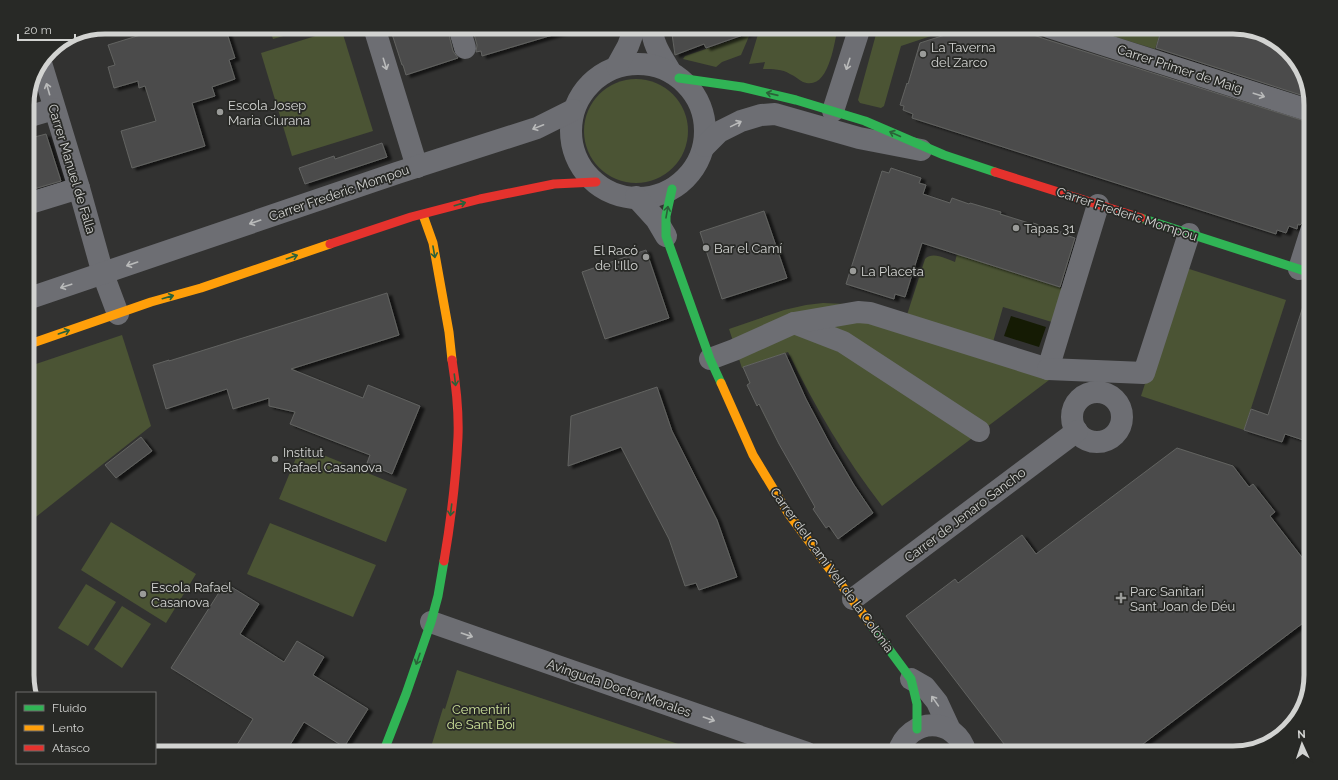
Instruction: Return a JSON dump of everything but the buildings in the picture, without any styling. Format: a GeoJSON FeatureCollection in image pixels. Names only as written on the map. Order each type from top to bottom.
{"type":"FeatureCollection","features":[{"type":"Feature","properties":{"kind":"street"},"geometry":{"type":"LineString","coordinates":[[376,34],[417,167]]}},
{"type":"Feature","properties":{"kind":"street"},"geometry":{"type":"LineString","coordinates":[[461,34],[465,48]]}},
{"type":"Feature","properties":{"kind":"street"},"geometry":{"type":"LineString","coordinates":[[617,66],[628,46],[632,34]]}},
{"type":"Feature","properties":{"kind":"street"},"geometry":{"type":"LineString","coordinates":[[652,34],[657,50],[675,74],[697,97],[704,112],[706,135],[705,146],[699,160],[682,182],[672,189],[652,197],[629,197],[616,194],[596,182],[583,169],[574,154],[570,137],[570,122],[573,110],[580,96],[589,84],[617,66],[641,64],[675,74]]}},
{"type":"Feature","properties":{"kind":"street"},"geometry":{"type":"LineString","coordinates":[[833,111],[858,34]]}},
{"type":"Feature","properties":{"kind":"street","name":"Carrer Primer de Maig"},"geometry":{"type":"LineString","coordinates":[[1071,34],[1304,110]]}},
{"type":"Feature","properties":{"kind":"street","name":"Carrer Manuel de Falla"},"geometry":{"type":"LineString","coordinates":[[43,71],[79,188],[103,274]]}},
{"type":"Feature","properties":{"kind":"street","name":"Carrer Frederic Mompou"},"geometry":{"type":"LineString","coordinates":[[675,74],[742,87],[796,100],[865,121],[944,155],[1304,271]]}},
{"type":"Feature","properties":{"kind":"street"},"geometry":{"type":"LineString","coordinates":[[34,115],[54,109]]}},
{"type":"Feature","properties":{"kind":"street","name":"Carrer Frederic Mompou"},"geometry":{"type":"LineString","coordinates":[[34,297],[537,128],[573,110]]}},
{"type":"Feature","properties":{"kind":"street","name":"Carrer Frederic Mompou"},"geometry":{"type":"LineString","coordinates":[[705,146],[719,132],[741,121],[760,115],[775,114],[860,138],[944,155]]}},
{"type":"Feature","properties":{"kind":"street"},"geometry":{"type":"LineString","coordinates":[[34,343],[151,302],[201,288],[411,217],[480,199],[549,185],[596,182]]}},
{"type":"Feature","properties":{"kind":"street"},"geometry":{"type":"LineString","coordinates":[[34,202],[79,188]]}},
{"type":"Feature","properties":{"kind":"street","name":"Carrer del Camí Vell de la Colònia"},"geometry":{"type":"LineString","coordinates":[[672,189],[666,216],[666,236],[710,359],[753,455],[788,512],[911,679],[917,696],[917,729],[930,725],[937,725],[964,744]]}},
{"type":"Feature","properties":{"kind":"street"},"geometry":{"type":"LineString","coordinates":[[636,197],[656,219],[666,236]]}},
{"type":"Feature","properties":{"kind":"street"},"geometry":{"type":"LineString","coordinates":[[1048,369],[1098,205]]}},
{"type":"Feature","properties":{"kind":"street"},"geometry":{"type":"LineString","coordinates":[[386,746],[406,694],[431,622],[438,596],[456,468],[458,435],[456,388],[449,332],[433,243],[423,215]]}},
{"type":"Feature","properties":{"kind":"street"},"geometry":{"type":"LineString","coordinates":[[710,359],[794,323],[858,312],[870,313],[1048,369],[1144,373],[1189,234]]}},
{"type":"Feature","properties":{"kind":"street"},"geometry":{"type":"LineString","coordinates":[[103,274],[118,314]]}},
{"type":"Feature","properties":{"kind":"street"},"geometry":{"type":"LineString","coordinates":[[794,323],[843,342],[978,431]]}},
{"type":"Feature","properties":{"kind":"street","name":"Carrer de Jenaro Sancho"},"geometry":{"type":"LineString","coordinates":[[853,599],[1076,431]]}},
{"type":"Feature","properties":{"kind":"street","name":"Avinguda Doctor Morales"},"geometry":{"type":"LineString","coordinates":[[431,622],[787,746]]}},
{"type":"Feature","properties":{"kind":"street","name":"Carrer del Camí Vell de la Colònia"},"geometry":{"type":"LineString","coordinates":[[911,679],[925,687],[937,702],[964,744]]}},
{"type":"Feature","properties":{"kind":"street"},"geometry":{"type":"LineString","coordinates":[[901,746],[908,736],[917,729]]}},
{"type":"Feature","properties":{"kind":"green space"},"geometry":{"type":"Polygon","coordinates":[[[271,34],[290,34],[273,39],[271,34]]]}},
{"type":"Feature","properties":{"kind":"green space"},"geometry":{"type":"Polygon","coordinates":[[[322,34],[343,34],[373,131],[292,156],[261,53],[322,34]]]}},
{"type":"Feature","properties":{"kind":"green space"},"geometry":{"type":"Polygon","coordinates":[[[750,34],[741,55],[722,62],[716,67],[683,59],[685,56],[750,34]]]}},
{"type":"Feature","properties":{"kind":"green space"},"geometry":{"type":"Polygon","coordinates":[[[758,34],[836,34],[829,64],[819,80],[812,83],[803,82],[784,71],[763,69],[765,62],[749,64],[758,34]]]}},
{"type":"Feature","properties":{"kind":"green space"},"geometry":{"type":"Polygon","coordinates":[[[876,34],[937,34],[901,46],[884,106],[881,108],[860,103],[858,100],[876,34]]]}},
{"type":"Feature","properties":{"kind":"green space"},"geometry":{"type":"Polygon","coordinates":[[[1106,34],[1160,34],[1155,49],[1106,34]]]}},
{"type":"Feature","properties":{"kind":"green space"},"geometry":{"type":"Polygon","coordinates":[[[636,79],[656,83],[673,94],[684,111],[688,131],[684,151],[673,168],[656,179],[636,183],[616,179],[599,168],[588,151],[584,131],[588,111],[599,94],[616,83],[636,79]]]}},
{"type":"Feature","properties":{"kind":"green space"},"geometry":{"type":"Polygon","coordinates":[[[957,254],[1065,289],[1055,323],[1003,307],[991,349],[1061,371],[882,506],[868,488],[831,432],[788,352],[742,368],[729,329],[784,310],[823,303],[846,304],[905,321],[925,259],[936,256],[955,262],[957,254]]]}},
{"type":"Feature","properties":{"kind":"green space"},"geometry":{"type":"Polygon","coordinates":[[[1183,267],[1286,300],[1244,430],[1141,396],[1183,267]]]}},
{"type":"Feature","properties":{"kind":"green space"},"geometry":{"type":"Polygon","coordinates":[[[122,335],[151,426],[34,518],[34,365],[122,335]]]}},
{"type":"Feature","properties":{"kind":"green space"},"geometry":{"type":"Polygon","coordinates":[[[301,446],[407,489],[386,542],[279,499],[301,446]]]}},
{"type":"Feature","properties":{"kind":"green space"},"geometry":{"type":"Polygon","coordinates":[[[111,522],[196,574],[166,623],[81,570],[111,522]]]}},
{"type":"Feature","properties":{"kind":"green space"},"geometry":{"type":"Polygon","coordinates":[[[270,523],[376,565],[353,617],[247,574],[270,523]]]}},
{"type":"Feature","properties":{"kind":"green space"},"geometry":{"type":"Polygon","coordinates":[[[86,584],[116,602],[88,646],[58,628],[86,584]]]}},
{"type":"Feature","properties":{"kind":"green space"},"geometry":{"type":"Polygon","coordinates":[[[122,606],[151,624],[122,668],[94,649],[122,606]]]}},
{"type":"Feature","properties":{"kind":"green space","name":"Cementiri de Sant Boi"},"geometry":{"type":"Polygon","coordinates":[[[457,670],[684,746],[431,746],[443,708],[445,709],[457,670]]]}},
{"type":"Feature","properties":{"kind":"shaded area"},"geometry":{"type":"Polygon","coordinates":[[[1011,316],[1046,327],[1039,347],[1004,336],[1011,316]]]}},
{"type":"Feature","properties":{"kind":"traffic: fast"},"geometry":{"type":"LineString","coordinates":[[679,78],[742,87],[796,100],[865,121],[944,155],[995,172]]}},
{"type":"Feature","properties":{"kind":"traffic: fast"},"geometry":{"type":"LineString","coordinates":[[672,189],[666,216],[666,236],[710,359],[721,383]]}},
{"type":"Feature","properties":{"kind":"traffic: fast"},"geometry":{"type":"LineString","coordinates":[[1141,218],[1304,271]]}},
{"type":"Feature","properties":{"kind":"traffic: fast"},"geometry":{"type":"LineString","coordinates":[[386,746],[406,694],[431,622],[438,596],[444,561]]}},
{"type":"Feature","properties":{"kind":"traffic: fast"},"geometry":{"type":"LineString","coordinates":[[871,625],[911,679],[917,704],[917,729]]}},
{"type":"Feature","properties":{"kind":"traffic: slow"},"geometry":{"type":"LineString","coordinates":[[423,215],[433,243],[449,332],[452,360]]}},
{"type":"Feature","properties":{"kind":"traffic: slow"},"geometry":{"type":"LineString","coordinates":[[34,343],[151,302],[201,288],[330,244]]}},
{"type":"Feature","properties":{"kind":"traffic: slow"},"geometry":{"type":"LineString","coordinates":[[721,383],[753,455],[788,513],[871,625]]}},
{"type":"Feature","properties":{"kind":"traffic: jam"},"geometry":{"type":"LineString","coordinates":[[995,172],[1141,218]]}},
{"type":"Feature","properties":{"kind":"traffic: jam"},"geometry":{"type":"LineString","coordinates":[[330,244],[411,217],[480,199],[554,184],[596,182]]}},
{"type":"Feature","properties":{"kind":"traffic: jam"},"geometry":{"type":"LineString","coordinates":[[444,561],[453,499],[458,437],[457,398],[452,360]]}},
{"type":"Feature","properties":{"kind":"place","name":"La Taverna del Zarco"},"geometry":{"type":"Point","coordinates":[923,54]}},
{"type":"Feature","properties":{"kind":"place","name":"Escola Josep Maria Ciurana"},"geometry":{"type":"Point","coordinates":[220,112]}},
{"type":"Feature","properties":{"kind":"place","name":"Tapas 31"},"geometry":{"type":"Point","coordinates":[1016,228]}},
{"type":"Feature","properties":{"kind":"place","name":"Bar el Camí"},"geometry":{"type":"Point","coordinates":[706,248]}},
{"type":"Feature","properties":{"kind":"place","name":"El Racó de l'Illo"},"geometry":{"type":"Point","coordinates":[646,257]}},
{"type":"Feature","properties":{"kind":"place","name":"La Placeta"},"geometry":{"type":"Point","coordinates":[853,271]}},
{"type":"Feature","properties":{"kind":"place","name":"Institut Rafael Casanova"},"geometry":{"type":"Point","coordinates":[275,459]}},
{"type":"Feature","properties":{"kind":"place","name":"Escola Rafael Casanova"},"geometry":{"type":"Point","coordinates":[143,594]}},
{"type":"Feature","properties":{"kind":"place","name":"Parc Sanitari Sant Joan de Déu"},"geometry":{"type":"Point","coordinates":[1121,598]}}]}
